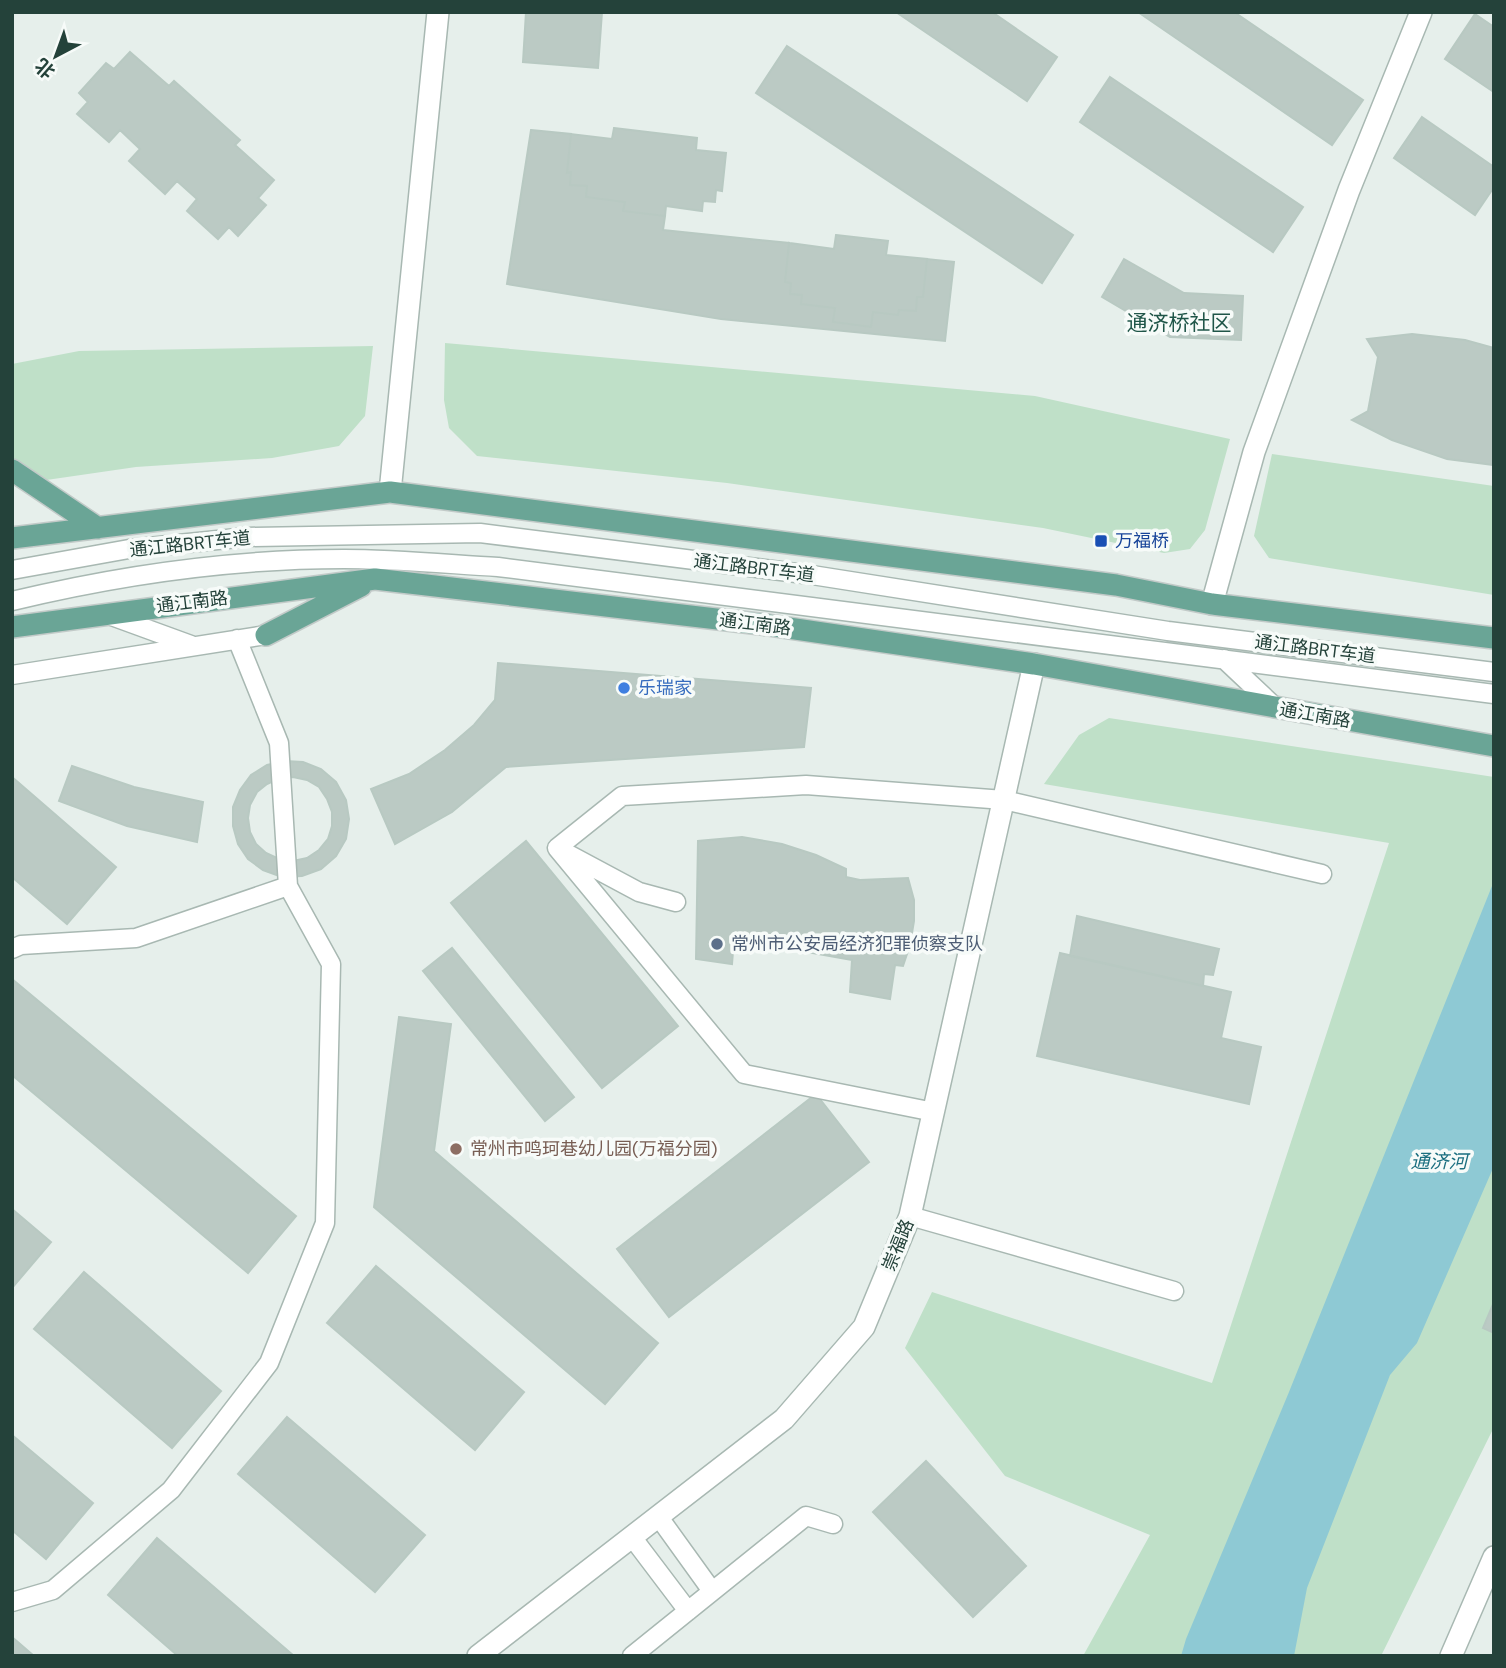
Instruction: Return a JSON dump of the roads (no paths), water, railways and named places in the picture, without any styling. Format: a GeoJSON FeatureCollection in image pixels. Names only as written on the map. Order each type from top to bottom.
{"type":"FeatureCollection","features":[{"type":"Feature","properties":{"kind":"main road"},"geometry":{"type":"LineString","coordinates":[[12,470],[98,528]]}},
{"type":"Feature","properties":{"kind":"main road"},"geometry":{"type":"LineString","coordinates":[[12,538],[390,492],[1116,585],[1212,604],[1494,638]]}},
{"type":"Feature","properties":{"kind":"main road"},"geometry":{"type":"LineString","coordinates":[[266,635],[375,579]]}},
{"type":"Feature","properties":{"kind":"main road","name":"通江南路"},"geometry":{"type":"LineString","coordinates":[[12,627],[375,579],[768,625],[1034,664],[1494,746]]}},
{"type":"Feature","properties":{"kind":"street"},"geometry":{"type":"LineString","coordinates":[[390,492],[438,12]]}},
{"type":"Feature","properties":{"kind":"street"},"geometry":{"type":"LineString","coordinates":[[1212,604],[1254,452],[1349,190],[1421,12]]}},
{"type":"Feature","properties":{"kind":"street","name":"崇福路"},"geometry":{"type":"LineString","coordinates":[[478,1656],[784,1419],[864,1327],[910,1216],[1034,664]]}},
{"type":"Feature","properties":{"kind":"street"},"geometry":{"type":"LineString","coordinates":[[1451,1656],[1494,1558]]}},
{"type":"Feature","properties":{"kind":"lane","name":"通江路BRT车道"},"geometry":{"type":"LineString","coordinates":[[12,569],[129,549],[247,537],[481,533],[812,575],[1168,631],[1494,672]]}},
{"type":"Feature","properties":{"kind":"lane","name":"通江路BRT车道"},"geometry":{"type":"LineString","coordinates":[[12,601],[49,592],[219,564],[344,559],[498,567],[1494,694]]}},
{"type":"Feature","properties":{"kind":"lane"},"geometry":{"type":"LineString","coordinates":[[102,613],[195,646]]}},
{"type":"Feature","properties":{"kind":"lane"},"geometry":{"type":"LineString","coordinates":[[12,675],[266,635]]}},
{"type":"Feature","properties":{"kind":"lane"},"geometry":{"type":"LineString","coordinates":[[12,1602],[52,1590],[171,1490],[269,1363],[325,1223],[331,964],[288,886],[279,743],[237,639]]}},
{"type":"Feature","properties":{"kind":"lane"},"geometry":{"type":"LineString","coordinates":[[1223,659],[1276,708]]}},
{"type":"Feature","properties":{"kind":"lane"},"geometry":{"type":"LineString","coordinates":[[557,848],[622,796],[806,785],[1004,800],[1322,874]]}},
{"type":"Feature","properties":{"kind":"lane"},"geometry":{"type":"LineString","coordinates":[[557,848],[639,892],[676,902]]}},
{"type":"Feature","properties":{"kind":"lane"},"geometry":{"type":"LineString","coordinates":[[557,848],[744,1074],[934,1112]]}},
{"type":"Feature","properties":{"kind":"lane"},"geometry":{"type":"LineString","coordinates":[[12,949],[21,945],[136,938],[288,886]]}},
{"type":"Feature","properties":{"kind":"lane"},"geometry":{"type":"LineString","coordinates":[[910,1216],[1174,1291]]}},
{"type":"Feature","properties":{"kind":"lane"},"geometry":{"type":"LineString","coordinates":[[632,1656],[806,1516],[833,1524]]}},
{"type":"Feature","properties":{"kind":"lane"},"geometry":{"type":"LineString","coordinates":[[658,1517],[712,1591]]}},
{"type":"Feature","properties":{"kind":"lane"},"geometry":{"type":"LineString","coordinates":[[632,1536],[688,1611]]}},
{"type":"Feature","properties":{"kind":"water","name":"通济河"},"geometry":{"type":"Polygon","coordinates":[[[1494,881],[1494,1166],[1417,1343],[1390,1375],[1307,1588],[1294,1656],[1181,1656],[1186,1639],[1289,1392],[1494,881]]]}},
{"type":"Feature","properties":{"kind":"place","name":"万福桥"},"geometry":{"type":"Point","coordinates":[1101,541]}},
{"type":"Feature","properties":{"kind":"place","name":"乐瑞家"},"geometry":{"type":"Point","coordinates":[624,688]}},
{"type":"Feature","properties":{"kind":"place","name":"常州市公安局经济犯罪侦察支队"},"geometry":{"type":"Point","coordinates":[717,944]}},
{"type":"Feature","properties":{"kind":"place","name":"常州市鸣珂巷幼儿园(万福分园)"},"geometry":{"type":"Point","coordinates":[456,1149]}},
{"type":"Feature","properties":{"kind":"district","name":"通济桥社区"},"geometry":{"type":"Point","coordinates":[1179,323]}}]}
